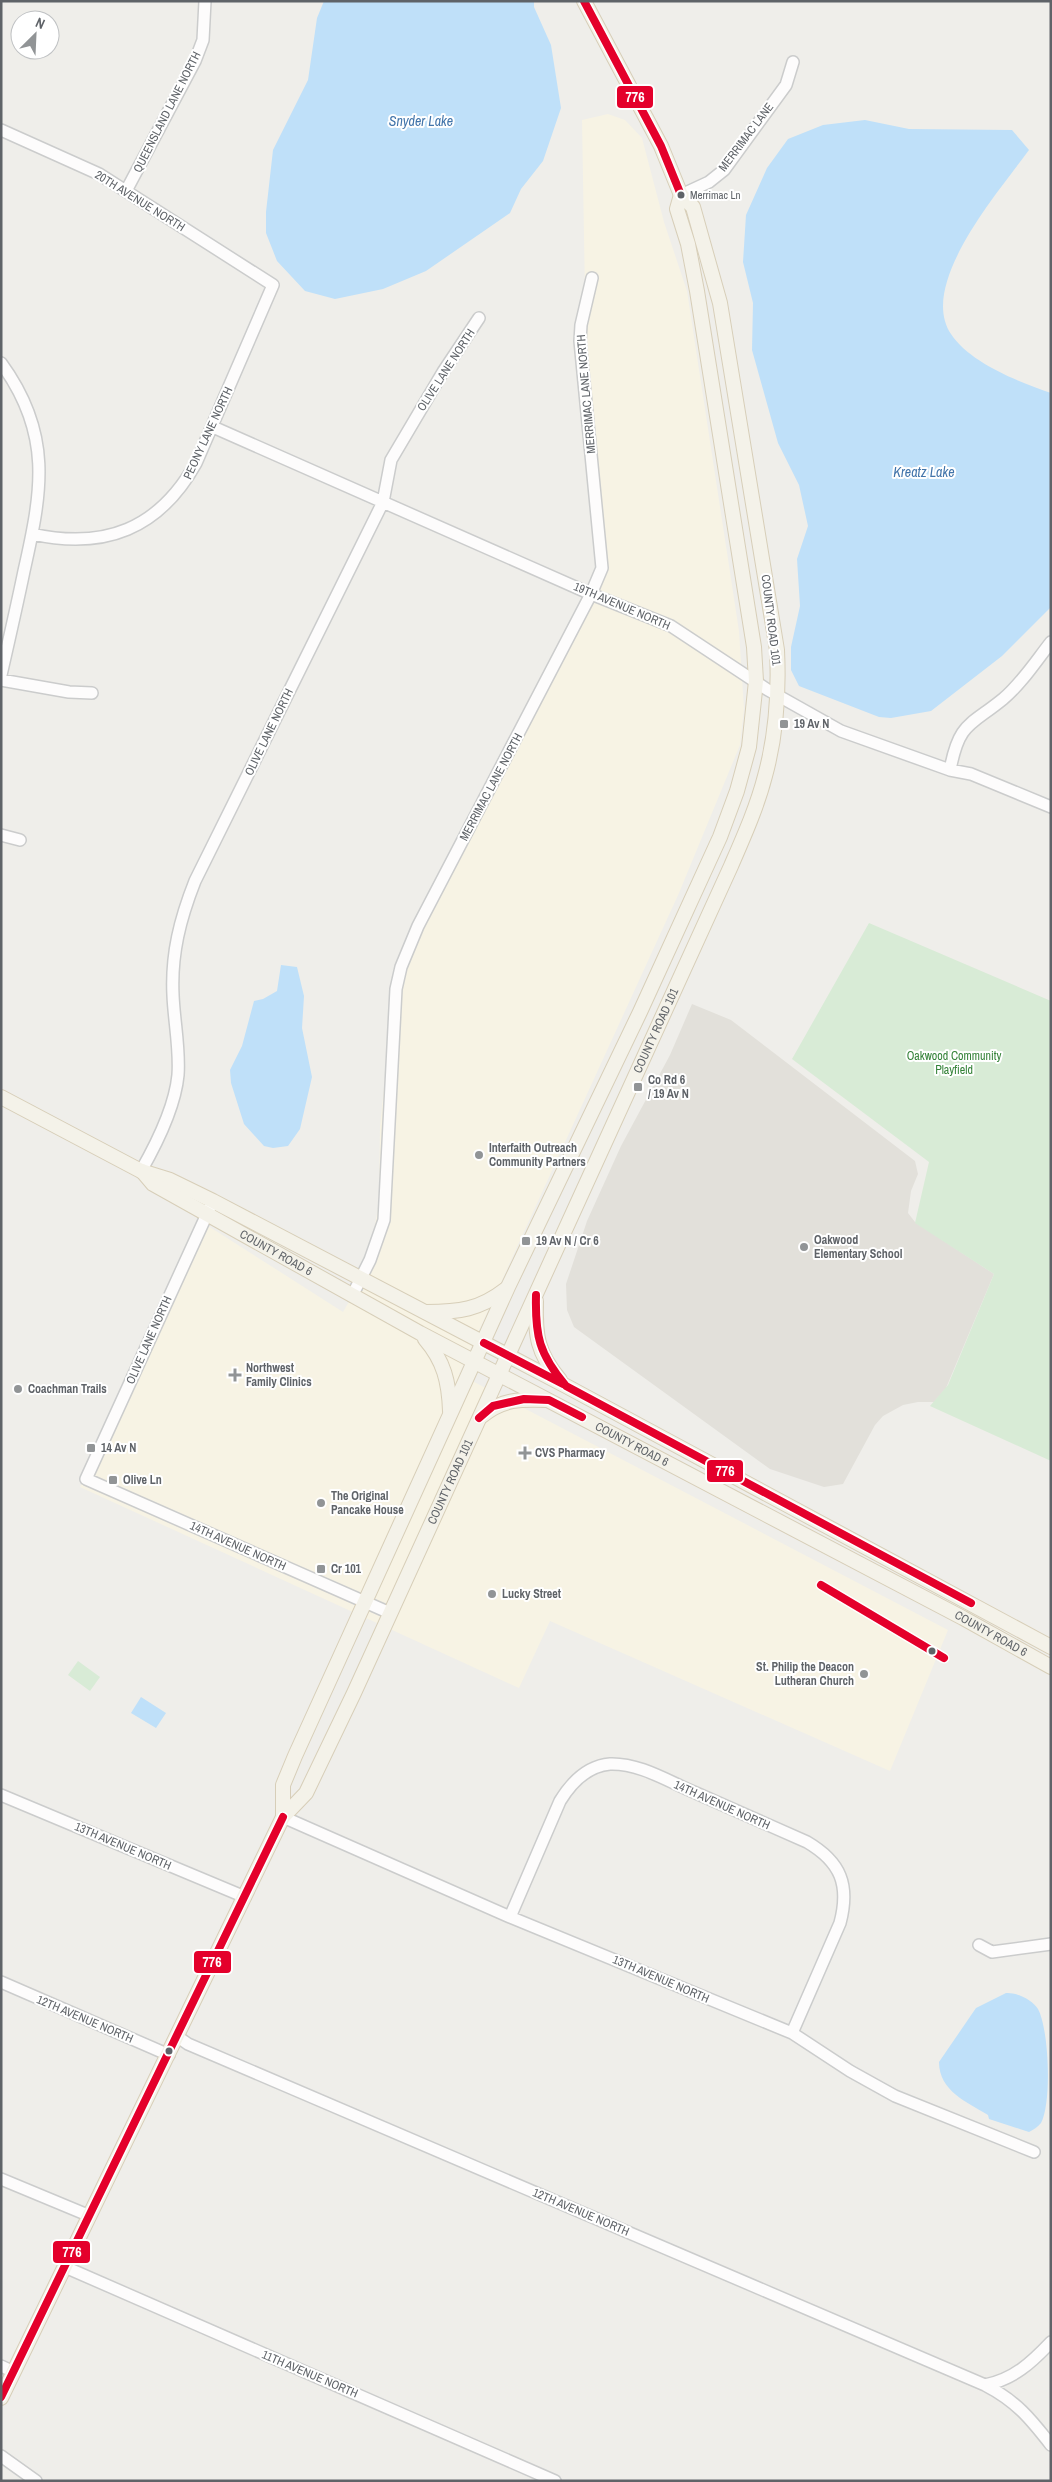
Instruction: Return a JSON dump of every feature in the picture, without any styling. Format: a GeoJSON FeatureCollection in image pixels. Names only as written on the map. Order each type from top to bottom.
{"type":"FeatureCollection","features":[{"type":"Feature","properties":{"kind":"main road","name":"COUNTY ROAD 101"},"geometry":{"type":"LineString","coordinates":[[1,2398],[8,2369],[65,2267],[170,2055],[283,1817],[306,1793],[507,1355],[536,1296],[750,822],[766,775],[774,727],[777,650],[720,303],[693,207],[681,195],[657,138],[584,1]]}},
{"type":"Feature","properties":{"kind":"main road","name":"COUNTY ROAD 101"},"geometry":{"type":"LineString","coordinates":[[283,1817],[283,1785],[508,1287],[640,1012],[720,837],[737,791],[749,747],[756,681],[754,647],[698,291],[688,244],[677,210],[681,195]]}},
{"type":"Feature","properties":{"kind":"main road","name":"COUNTY ROAD 6"},"geometry":{"type":"LineString","coordinates":[[1,1097],[141,1171],[170,1180],[361,1278],[1051,1647]]}},
{"type":"Feature","properties":{"kind":"main road","name":"COUNTY ROAD 6"},"geometry":{"type":"LineString","coordinates":[[141,1171],[153,1184],[352,1296],[1051,1667]]}},
{"type":"Feature","properties":{"kind":"main road"},"geometry":{"type":"LineString","coordinates":[[425,1312],[471,1309],[491,1300],[508,1287]]}},
{"type":"Feature","properties":{"kind":"main road"},"geometry":{"type":"LineString","coordinates":[[536,1296],[535,1325],[537,1343],[549,1367],[566,1386]]}},
{"type":"Feature","properties":{"kind":"main road"},"geometry":{"type":"LineString","coordinates":[[420,1333],[436,1352],[446,1371],[450,1389],[450,1415]]}},
{"type":"Feature","properties":{"kind":"main road"},"geometry":{"type":"LineString","coordinates":[[479,1418],[493,1406],[508,1401],[549,1400]]}},
{"type":"Feature","properties":{"kind":"street","name":"QUEENSLAND LANE NORTH"},"geometry":{"type":"LineString","coordinates":[[126,191],[194,62],[203,40],[206,17],[205,1]]}},
{"type":"Feature","properties":{"kind":"street","name":"MERRIMAC LANE"},"geometry":{"type":"LineString","coordinates":[[681,195],[709,182],[724,170],[786,84],[793,62]]}},
{"type":"Feature","properties":{"kind":"street","name":"20TH AVENUE NORTH"},"geometry":{"type":"LineString","coordinates":[[1,130],[99,174],[273,285]]}},
{"type":"Feature","properties":{"kind":"street","name":"MERRIMAC LANE NORTH"},"geometry":{"type":"LineString","coordinates":[[352,1296],[370,1260],[384,1220],[394,1011],[401,967],[418,926],[591,594],[602,568],[580,341],[580,325],[592,278]]}},
{"type":"Feature","properties":{"kind":"street","name":"PEONY LANE NORTH"},"geometry":{"type":"LineString","coordinates":[[32,534],[68,540],[90,540],[113,536],[134,528],[170,501],[180,489],[213,427],[273,285]]}},
{"type":"Feature","properties":{"kind":"street","name":"OLIVE LANE NORTH"},"geometry":{"type":"LineString","coordinates":[[141,1171],[164,1123],[178,1076],[172,965],[176,936],[184,908],[383,502],[391,460],[443,372],[479,318]]}},
{"type":"Feature","properties":{"kind":"street"},"geometry":{"type":"LineString","coordinates":[[1,363],[26,404],[40,458],[40,486],[32,534],[1,675]]}},
{"type":"Feature","properties":{"kind":"street","name":"19TH AVENUE NORTH"},"geometry":{"type":"LineString","coordinates":[[213,427],[591,594],[671,626],[776,694],[841,731],[950,770],[971,774],[1051,807]]}},
{"type":"Feature","properties":{"kind":"street"},"geometry":{"type":"LineString","coordinates":[[950,770],[952,754],[964,728],[1003,699],[1018,684],[1051,642]]}},
{"type":"Feature","properties":{"kind":"street"},"geometry":{"type":"LineString","coordinates":[[1,680],[69,692],[92,693]]}},
{"type":"Feature","properties":{"kind":"street"},"geometry":{"type":"LineString","coordinates":[[1,835],[20,840]]}},
{"type":"Feature","properties":{"kind":"street","name":"OLIVE LANE NORTH"},"geometry":{"type":"LineString","coordinates":[[86,1479],[213,1201]]}},
{"type":"Feature","properties":{"kind":"street","name":"14TH AVENUE NORTH"},"geometry":{"type":"LineString","coordinates":[[86,1479],[390,1613]]}},
{"type":"Feature","properties":{"kind":"street","name":"14TH AVENUE NORTH"},"geometry":{"type":"LineString","coordinates":[[510,1917],[560,1802],[569,1788],[580,1777],[594,1768],[609,1764],[640,1769],[808,1842],[827,1856],[841,1876],[844,1907],[840,1923],[792,2033]]}},
{"type":"Feature","properties":{"kind":"street","name":"13TH AVENUE NORTH"},"geometry":{"type":"LineString","coordinates":[[1,1795],[245,1897]]}},
{"type":"Feature","properties":{"kind":"street","name":"13TH AVENUE NORTH"},"geometry":{"type":"LineString","coordinates":[[283,1817],[510,1917],[792,2033],[850,2071],[895,2096],[1034,2152]]}},
{"type":"Feature","properties":{"kind":"street"},"geometry":{"type":"LineString","coordinates":[[980,1945],[992,1952],[1051,1944]]}},
{"type":"Feature","properties":{"kind":"street","name":"12TH AVENUE NORTH"},"geometry":{"type":"LineString","coordinates":[[1,1982],[170,2055]]}},
{"type":"Feature","properties":{"kind":"street","name":"12TH AVENUE NORTH"},"geometry":{"type":"LineString","coordinates":[[178,2037],[198,2048],[985,2385],[1004,2395],[1020,2407],[1051,2445]]}},
{"type":"Feature","properties":{"kind":"street"},"geometry":{"type":"LineString","coordinates":[[1,2179],[90,2216]]}},
{"type":"Feature","properties":{"kind":"street","name":"11TH AVENUE NORTH"},"geometry":{"type":"LineString","coordinates":[[65,2267],[555,2481]]}},
{"type":"Feature","properties":{"kind":"street"},"geometry":{"type":"LineString","coordinates":[[985,2385],[1001,2382],[1015,2375],[1028,2366],[1051,2342]]}},
{"type":"Feature","properties":{"kind":"street"},"geometry":{"type":"LineString","coordinates":[[1,2456],[36,2481]]}},
{"type":"Feature","properties":{"kind":"shaded area"},"geometry":{"type":"Polygon","coordinates":[[[608,114],[625,120],[642,138],[664,222],[687,291],[739,631],[744,709],[740,745],[679,893],[459,1374],[948,1630],[890,1771],[550,1621],[519,1688],[80,1487],[142,1366],[202,1222],[343,1312],[366,1272],[379,1203],[380,1127],[394,987],[407,947],[574,628],[599,566],[585,295],[582,120],[608,114]]]}},
{"type":"Feature","properties":{"kind":"shaded area"},"geometry":{"type":"Polygon","coordinates":[[[692,1004],[731,1020],[915,1161],[918,1174],[911,1191],[908,1213],[915,1222],[994,1274],[946,1388],[934,1402],[918,1402],[903,1405],[883,1416],[875,1425],[843,1484],[824,1487],[770,1469],[574,1327],[567,1310],[566,1284],[587,1221],[621,1146],[670,1055],[692,1004]]]}},
{"type":"Feature","properties":{"kind":"green space","name":"Oakwood Community Playfield"},"geometry":{"type":"Polygon","coordinates":[[[869,923],[1051,1001],[1051,1461],[930,1406],[948,1385],[994,1274],[915,1223],[929,1162],[792,1059],[869,923]]]}},
{"type":"Feature","properties":{"kind":"green space"},"geometry":{"type":"Polygon","coordinates":[[[78,1661],[100,1677],[90,1691],[68,1675],[78,1661]]]}},
{"type":"Feature","properties":{"kind":"water","name":"Snyder Lake"},"geometry":{"type":"Polygon","coordinates":[[[324,1],[534,1],[534,7],[551,45],[561,108],[543,161],[521,189],[510,213],[426,271],[383,289],[335,299],[305,291],[277,261],[266,233],[266,212],[273,150],[308,80],[317,18],[324,1]]]}},
{"type":"Feature","properties":{"kind":"water","name":"Kreatz Lake"},"geometry":{"type":"Polygon","coordinates":[[[865,120],[909,129],[1012,130],[1029,150],[983,212],[953,264],[945,290],[943,313],[951,334],[970,354],[1010,377],[1051,393],[1051,607],[1002,656],[931,711],[891,718],[879,717],[799,686],[791,670],[791,647],[800,606],[797,559],[808,526],[799,485],[778,443],[752,350],[753,303],[743,262],[746,215],[767,168],[788,139],[823,125],[865,120]]]}},
{"type":"Feature","properties":{"kind":"water"},"geometry":{"type":"Polygon","coordinates":[[[281,965],[297,967],[304,996],[302,1028],[312,1077],[300,1129],[288,1146],[273,1148],[264,1146],[244,1124],[231,1083],[230,1070],[242,1046],[254,1001],[263,999],[277,991],[281,965]]]}},
{"type":"Feature","properties":{"kind":"water"},"geometry":{"type":"Polygon","coordinates":[[[141,1697],[166,1713],[156,1728],[131,1713],[141,1697]]]}},
{"type":"Feature","properties":{"kind":"water"},"geometry":{"type":"Polygon","coordinates":[[[1006,1993],[1024,1997],[1036,2006],[1045,2032],[1048,2066],[1047,2100],[1041,2123],[1029,2132],[989,2119],[988,2115],[963,2100],[949,2088],[940,2072],[939,2062],[976,2008],[1006,1993]]]}},
{"type":"Feature","properties":{"kind":"transit line","name":"776"},"geometry":{"type":"LineString","coordinates":[[584,1],[661,146],[681,195]]}},
{"type":"Feature","properties":{"kind":"transit line","name":"776"},"geometry":{"type":"LineString","coordinates":[[536,1295],[536,1322],[540,1344],[550,1364],[566,1386],[971,1603]]}},
{"type":"Feature","properties":{"kind":"transit line","name":"776"},"geometry":{"type":"LineString","coordinates":[[484,1343],[563,1384]]}},
{"type":"Feature","properties":{"kind":"transit line","name":"776"},"geometry":{"type":"LineString","coordinates":[[479,1418],[493,1406],[524,1399],[549,1400],[582,1417]]}},
{"type":"Feature","properties":{"kind":"transit line","name":"776"},"geometry":{"type":"LineString","coordinates":[[821,1585],[944,1658]]}},
{"type":"Feature","properties":{"kind":"transit line","name":"776"},"geometry":{"type":"LineString","coordinates":[[1,2397],[283,1817]]}},
{"type":"Feature","properties":{"kind":"place","name":"Merrimac Ln"},"geometry":{"type":"Point","coordinates":[681,195]}},
{"type":"Feature","properties":{"kind":"place","name":"19 Av N"},"geometry":{"type":"Point","coordinates":[784,724]}},
{"type":"Feature","properties":{"kind":"place","name":"Co Rd 6 / 19 Av N"},"geometry":{"type":"Point","coordinates":[638,1087]}},
{"type":"Feature","properties":{"kind":"place","name":"Interfaith Outreach Community Partners"},"geometry":{"type":"Point","coordinates":[479,1155]}},
{"type":"Feature","properties":{"kind":"place","name":"19 Av N / Cr 6"},"geometry":{"type":"Point","coordinates":[526,1241]}},
{"type":"Feature","properties":{"kind":"place","name":"Oakwood Elementary School"},"geometry":{"type":"Point","coordinates":[804,1247]}},
{"type":"Feature","properties":{"kind":"place","name":"Northwest Family Clinics"},"geometry":{"type":"Point","coordinates":[235,1375]}},
{"type":"Feature","properties":{"kind":"place","name":"Coachman Trails"},"geometry":{"type":"Point","coordinates":[18,1389]}},
{"type":"Feature","properties":{"kind":"place","name":"14 Av N"},"geometry":{"type":"Point","coordinates":[91,1448]}},
{"type":"Feature","properties":{"kind":"place","name":"CVS Pharmacy"},"geometry":{"type":"Point","coordinates":[525,1453]}},
{"type":"Feature","properties":{"kind":"place","name":"Olive Ln"},"geometry":{"type":"Point","coordinates":[113,1480]}},
{"type":"Feature","properties":{"kind":"place","name":"The Original Pancake House"},"geometry":{"type":"Point","coordinates":[321,1503]}},
{"type":"Feature","properties":{"kind":"place","name":"Cr 101"},"geometry":{"type":"Point","coordinates":[321,1569]}},
{"type":"Feature","properties":{"kind":"place","name":"Lucky Street"},"geometry":{"type":"Point","coordinates":[492,1594]}},
{"type":"Feature","properties":{"kind":"place","name":"St. Philip the Deacon Lutheran Church"},"geometry":{"type":"Point","coordinates":[864,1674]}}]}
